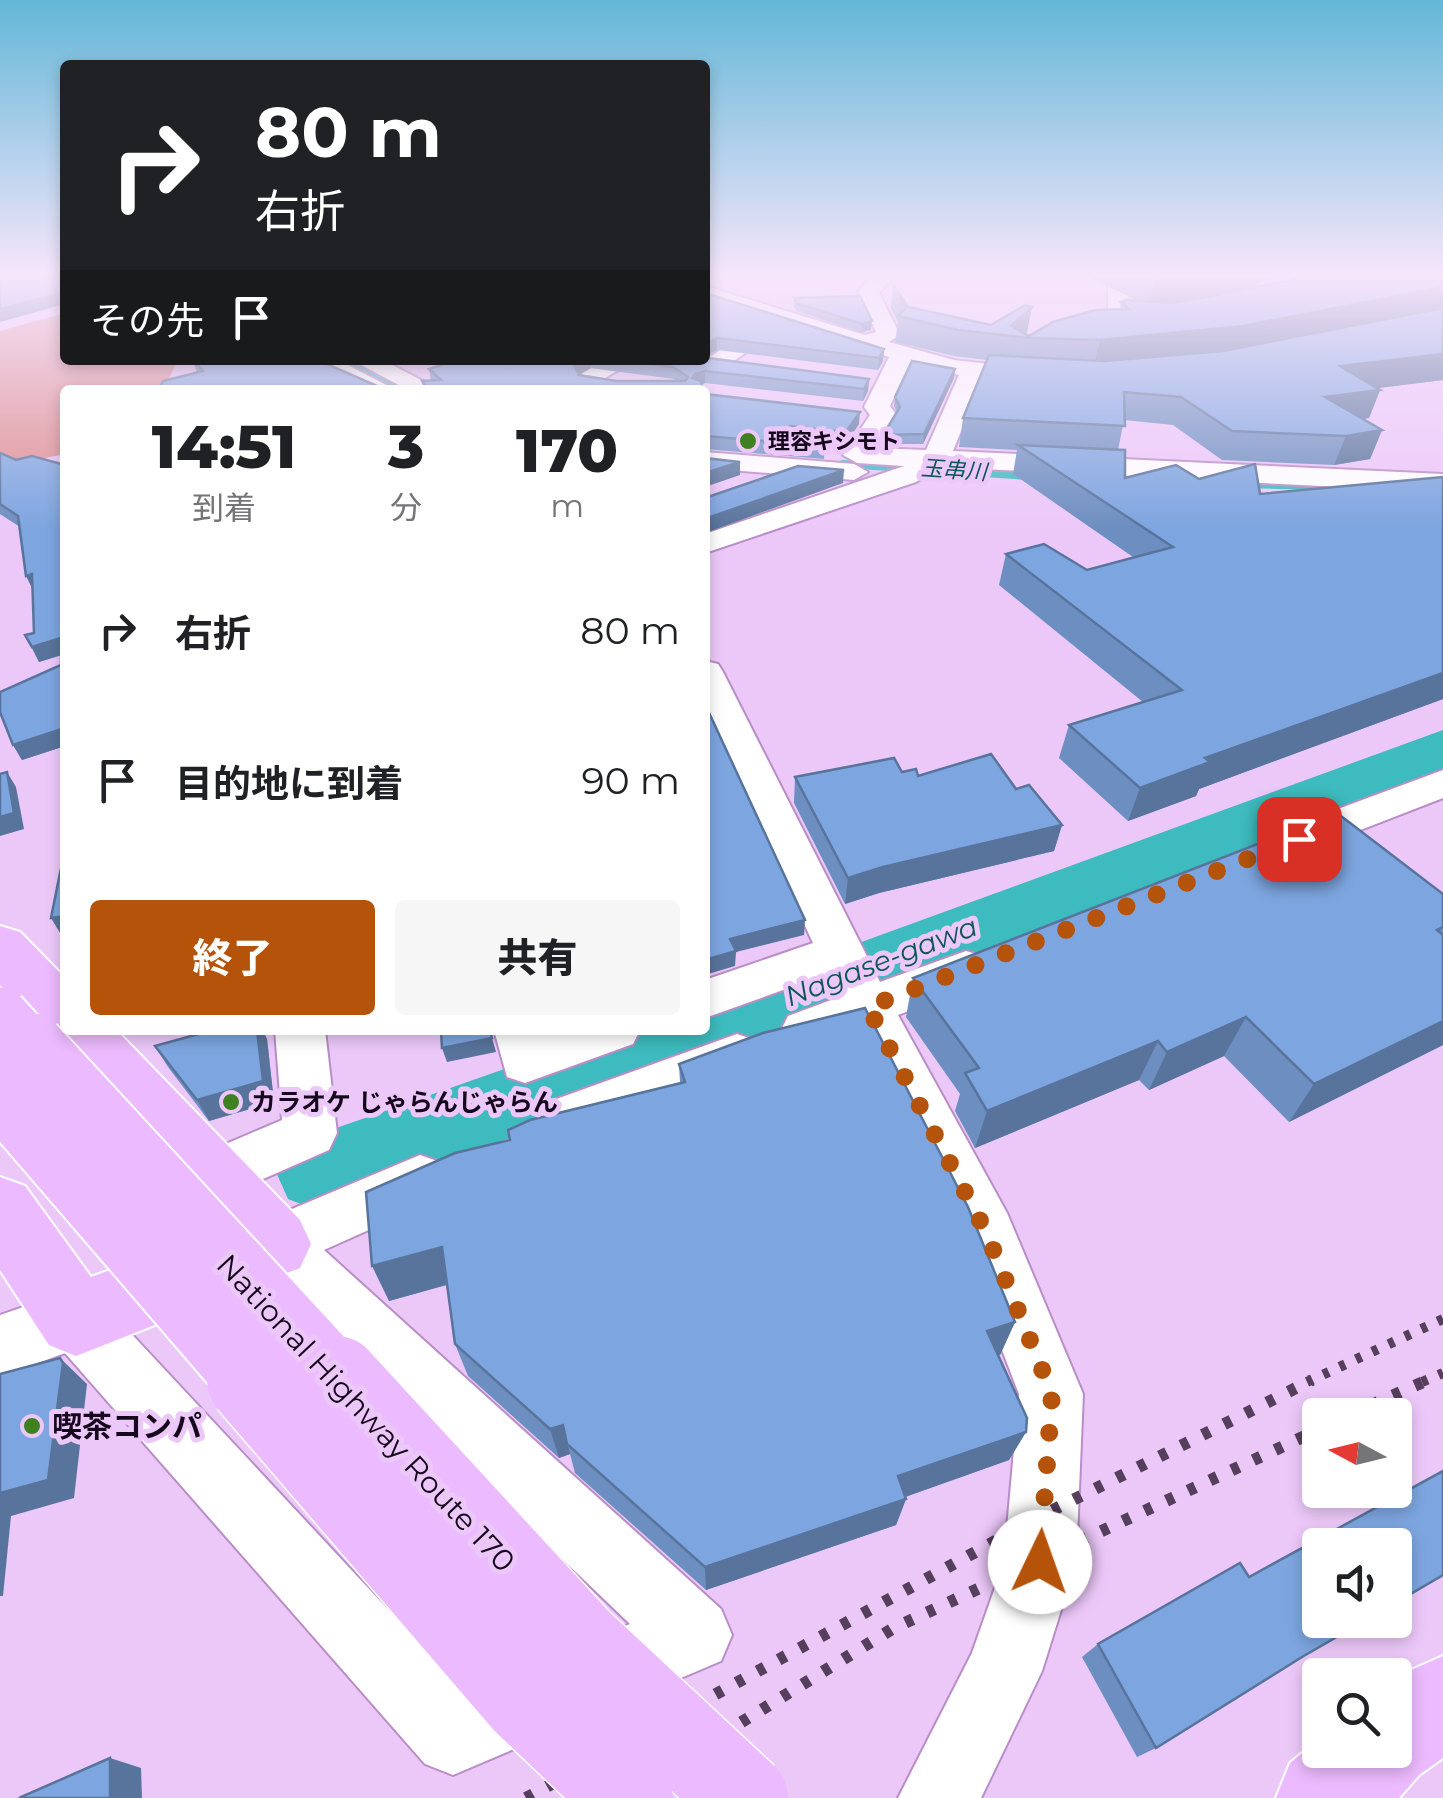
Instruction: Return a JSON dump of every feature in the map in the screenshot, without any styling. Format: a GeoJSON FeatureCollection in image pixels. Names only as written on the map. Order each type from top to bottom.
{"type":"FeatureCollection","features":[{"type":"Feature","properties":{"kind":"highway"},"geometry":{"type":"LineString","coordinates":[[0,947],[60,1012]]}},
{"type":"Feature","properties":{"kind":"highway","name":"National Highway Route 170"},"geometry":{"type":"LineString","coordinates":[[0,1014],[578,1644],[744,1798]]}},
{"type":"Feature","properties":{"kind":"highway"},"geometry":{"type":"LineString","coordinates":[[0,1209],[76,1318],[275,1244],[82,1035]]}},
{"type":"Feature","properties":{"kind":"highway"},"geometry":{"type":"LineString","coordinates":[[0,1088],[526,1700],[629,1798]]}},
{"type":"Feature","properties":{"kind":"highway"},"geometry":{"type":"LineString","coordinates":[[1412,1723],[1443,1703]]}},
{"type":"Feature","properties":{"kind":"highway"},"geometry":{"type":"LineString","coordinates":[[1325,1798],[1359,1768]]}},
{"type":"Feature","properties":{"kind":"street"},"geometry":{"type":"LineString","coordinates":[[882,414],[877,407],[877,380],[895,361]]}},
{"type":"Feature","properties":{"kind":"street"},"geometry":{"type":"LineString","coordinates":[[926,361],[1034,377],[1074,376]]}},
{"type":"Feature","properties":{"kind":"street"},"geometry":{"type":"LineString","coordinates":[[1025,361],[1034,377]]}},
{"type":"Feature","properties":{"kind":"street"},"geometry":{"type":"LineString","coordinates":[[710,363],[755,366]]}},
{"type":"Feature","properties":{"kind":"street"},"geometry":{"type":"LineString","coordinates":[[341,365],[413,385]]}},
{"type":"Feature","properties":{"kind":"street"},"geometry":{"type":"LineString","coordinates":[[577,385],[590,379],[652,384],[706,365]]}},
{"type":"Feature","properties":{"kind":"street"},"geometry":{"type":"LineString","coordinates":[[710,542],[906,476],[936,459],[973,370]]}},
{"type":"Feature","properties":{"kind":"street"},"geometry":{"type":"LineString","coordinates":[[849,412],[882,414]]}},
{"type":"Feature","properties":{"kind":"street"},"geometry":{"type":"LineString","coordinates":[[882,414],[857,455],[1443,483]]}},
{"type":"Feature","properties":{"kind":"street"},"geometry":{"type":"LineString","coordinates":[[710,446],[766,450],[800,468]]}},
{"type":"Feature","properties":{"kind":"street"},"geometry":{"type":"LineString","coordinates":[[710,459],[766,450]]}},
{"type":"Feature","properties":{"kind":"street"},"geometry":{"type":"LineString","coordinates":[[737,489],[800,468],[906,476]]}},
{"type":"Feature","properties":{"kind":"street"},"geometry":{"type":"LineString","coordinates":[[710,682],[855,979],[986,1232],[1052,1394],[1040,1562],[1004,1670],[938,1798]]}},
{"type":"Feature","properties":{"kind":"street"},"geometry":{"type":"LineString","coordinates":[[1258,855],[1443,783]]}},
{"type":"Feature","properties":{"kind":"street"},"geometry":{"type":"LineString","coordinates":[[710,998],[998,956]]}},
{"type":"Feature","properties":{"kind":"street"},"geometry":{"type":"LineString","coordinates":[[525,1135],[855,979]]}},
{"type":"Feature","properties":{"kind":"street"},"geometry":{"type":"LineString","coordinates":[[212,1176],[310,1133],[300,1035]]}},
{"type":"Feature","properties":{"kind":"street"},"geometry":{"type":"LineString","coordinates":[[521,1035],[525,1062],[601,1035]]}},
{"type":"Feature","properties":{"kind":"street"},"geometry":{"type":"LineString","coordinates":[[0,1346],[76,1318],[453,1736],[694,1635],[275,1244],[472,1158]]}},
{"type":"Feature","properties":{"kind":"shaded area"},"geometry":{"type":"Polygon","coordinates":[[[0,361],[176,365],[166,385],[60,385],[60,455],[0,467],[0,361]]]}},
{"type":"Feature","properties":{"kind":"building"},"geometry":{"type":"Polygon","coordinates":[[[730,361],[869,379],[864,389],[705,371],[692,378],[702,385],[425,385],[422,381],[441,380],[429,369],[441,365],[574,365],[579,375],[616,381],[685,381],[688,377],[673,367],[658,365],[730,361]]]}},
{"type":"Feature","properties":{"kind":"building"},"geometry":{"type":"Polygon","coordinates":[[[912,361],[955,369],[924,434],[883,435],[900,407],[895,397],[912,361]]]}},
{"type":"Feature","properties":{"kind":"building"},"geometry":{"type":"Polygon","coordinates":[[[987,361],[1384,361],[1340,366],[1380,390],[1325,397],[1382,430],[1346,436],[1232,431],[1181,397],[1124,392],[1125,426],[963,418],[987,361]]]}},
{"type":"Feature","properties":{"kind":"building"},"geometry":{"type":"Polygon","coordinates":[[[198,365],[329,365],[375,385],[161,385],[163,381],[203,371],[198,365]]]}},
{"type":"Feature","properties":{"kind":"building"},"geometry":{"type":"Polygon","coordinates":[[[710,395],[860,412],[846,432],[789,426],[825,446],[710,436],[710,395]]]}},
{"type":"Feature","properties":{"kind":"building"},"geometry":{"type":"Polygon","coordinates":[[[1018,445],[1125,450],[1125,478],[1176,465],[1199,479],[1255,464],[1260,494],[1443,477],[1443,673],[1205,758],[1210,762],[1140,788],[1069,725],[1182,690],[1006,554],[1044,544],[1087,570],[1173,547],[1018,445]]]}},
{"type":"Feature","properties":{"kind":"building"},"geometry":{"type":"Polygon","coordinates":[[[0,453],[16,460],[32,456],[60,464],[60,638],[32,647],[25,635],[34,633],[32,574],[26,576],[18,516],[0,504],[0,453]]]}},
{"type":"Feature","properties":{"kind":"building"},"geometry":{"type":"Polygon","coordinates":[[[710,459],[740,462],[710,471],[710,459]]]}},
{"type":"Feature","properties":{"kind":"building"},"geometry":{"type":"Polygon","coordinates":[[[798,466],[844,470],[710,517],[710,496],[798,466]]]}},
{"type":"Feature","properties":{"kind":"building"},"geometry":{"type":"Polygon","coordinates":[[[60,665],[60,730],[13,745],[0,712],[0,692],[60,665]]]}},
{"type":"Feature","properties":{"kind":"building"},"geometry":{"type":"Polygon","coordinates":[[[710,715],[805,920],[730,939],[736,951],[710,959],[710,715]]]}},
{"type":"Feature","properties":{"kind":"building"},"geometry":{"type":"Polygon","coordinates":[[[991,754],[1016,789],[1029,785],[1062,825],[848,878],[795,777],[894,758],[902,772],[916,769],[918,776],[991,754]]]}},
{"type":"Feature","properties":{"kind":"building"},"geometry":{"type":"Polygon","coordinates":[[[7,772],[14,813],[0,817],[0,774],[7,772]]]}},
{"type":"Feature","properties":{"kind":"building"},"geometry":{"type":"Polygon","coordinates":[[[1337,813],[1443,894],[1443,927],[1437,930],[1443,935],[1443,1021],[1314,1084],[1246,1017],[1167,1052],[1158,1041],[987,1111],[965,1073],[979,1068],[913,978],[1337,813]]]}},
{"type":"Feature","properties":{"kind":"building"},"geometry":{"type":"Polygon","coordinates":[[[60,873],[60,917],[51,918],[60,873]]]}},
{"type":"Feature","properties":{"kind":"building"},"geometry":{"type":"Polygon","coordinates":[[[865,1008],[968,1207],[1015,1322],[987,1331],[1027,1418],[1026,1432],[898,1476],[906,1499],[705,1567],[567,1444],[563,1425],[550,1429],[455,1344],[442,1247],[372,1266],[366,1192],[455,1153],[510,1140],[508,1130],[530,1120],[685,1082],[679,1064],[763,1033],[865,1008]]]}},
{"type":"Feature","properties":{"kind":"building"},"geometry":{"type":"Polygon","coordinates":[[[195,1035],[258,1035],[263,1081],[197,1100],[155,1046],[195,1035]]]}},
{"type":"Feature","properties":{"kind":"building"},"geometry":{"type":"Polygon","coordinates":[[[441,1035],[492,1038],[442,1048],[441,1035]]]}},
{"type":"Feature","properties":{"kind":"building"},"geometry":{"type":"Polygon","coordinates":[[[60,1358],[63,1363],[48,1480],[0,1493],[0,1374],[60,1358]]]}},
{"type":"Feature","properties":{"kind":"building"},"geometry":{"type":"Polygon","coordinates":[[[1443,1471],[1443,1575],[1412,1593],[1412,1528],[1339,1528],[1375,1508],[1412,1508],[1412,1488],[1443,1471]]]}},
{"type":"Feature","properties":{"kind":"building"},"geometry":{"type":"Polygon","coordinates":[[[1302,1548],[1302,1638],[1335,1638],[1156,1748],[1098,1644],[1240,1563],[1249,1577],[1302,1548]]]}},
{"type":"Feature","properties":{"kind":"building"},"geometry":{"type":"Polygon","coordinates":[[[110,1758],[110,1798],[19,1798],[110,1758]]]}},
{"type":"Feature","properties":{"kind":"waterway","name":"玉串川"},"geometry":{"type":"LineString","coordinates":[[354,365],[398,385]]}},
{"type":"Feature","properties":{"kind":"waterway","name":"玉串川"},"geometry":{"type":"LineString","coordinates":[[843,464],[1029,476]]}},
{"type":"Feature","properties":{"kind":"waterway","name":"玉串川"},"geometry":{"type":"LineString","coordinates":[[1247,484],[1349,487]]}},
{"type":"Feature","properties":{"kind":"waterway","name":"Nagase-gawa"},"geometry":{"type":"LineString","coordinates":[[710,1029],[1443,749]]}},
{"type":"Feature","properties":{"kind":"waterway","name":"Nagase-gawa"},"geometry":{"type":"LineString","coordinates":[[319,1172],[693,1035]]}},
{"type":"Feature","properties":{"kind":"railway"},"geometry":{"type":"LineString","coordinates":[[1307,1382],[1443,1319]]}},
{"type":"Feature","properties":{"kind":"railway"},"geometry":{"type":"LineString","coordinates":[[1422,1382],[1443,1373]]}},
{"type":"Feature","properties":{"kind":"railway"},"geometry":{"type":"LineString","coordinates":[[526,1798],[1043,1515],[1312,1380]]}},
{"type":"Feature","properties":{"kind":"railway"},"geometry":{"type":"LineString","coordinates":[[1387,1398],[1428,1380]]}},
{"type":"Feature","properties":{"kind":"railway"},"geometry":{"type":"LineString","coordinates":[[619,1798],[892,1629],[1302,1437]]}},
{"type":"Feature","properties":{"kind":"place","name":"理容キシモト"},"geometry":{"type":"Point","coordinates":[748,441]}},
{"type":"Feature","properties":{"kind":"place","name":"カラオケ じゃらんじゃらん"},"geometry":{"type":"Point","coordinates":[231,1102]}},
{"type":"Feature","properties":{"kind":"place","name":"喫茶コンパ"},"geometry":{"type":"Point","coordinates":[32,1426]}},
{"type":"Feature","properties":{"kind":"route"},"geometry":{"type":"LineString","coordinates":[[1040,1562],[1052,1394],[986,1232],[868,1007],[1299,839]]}}]}
